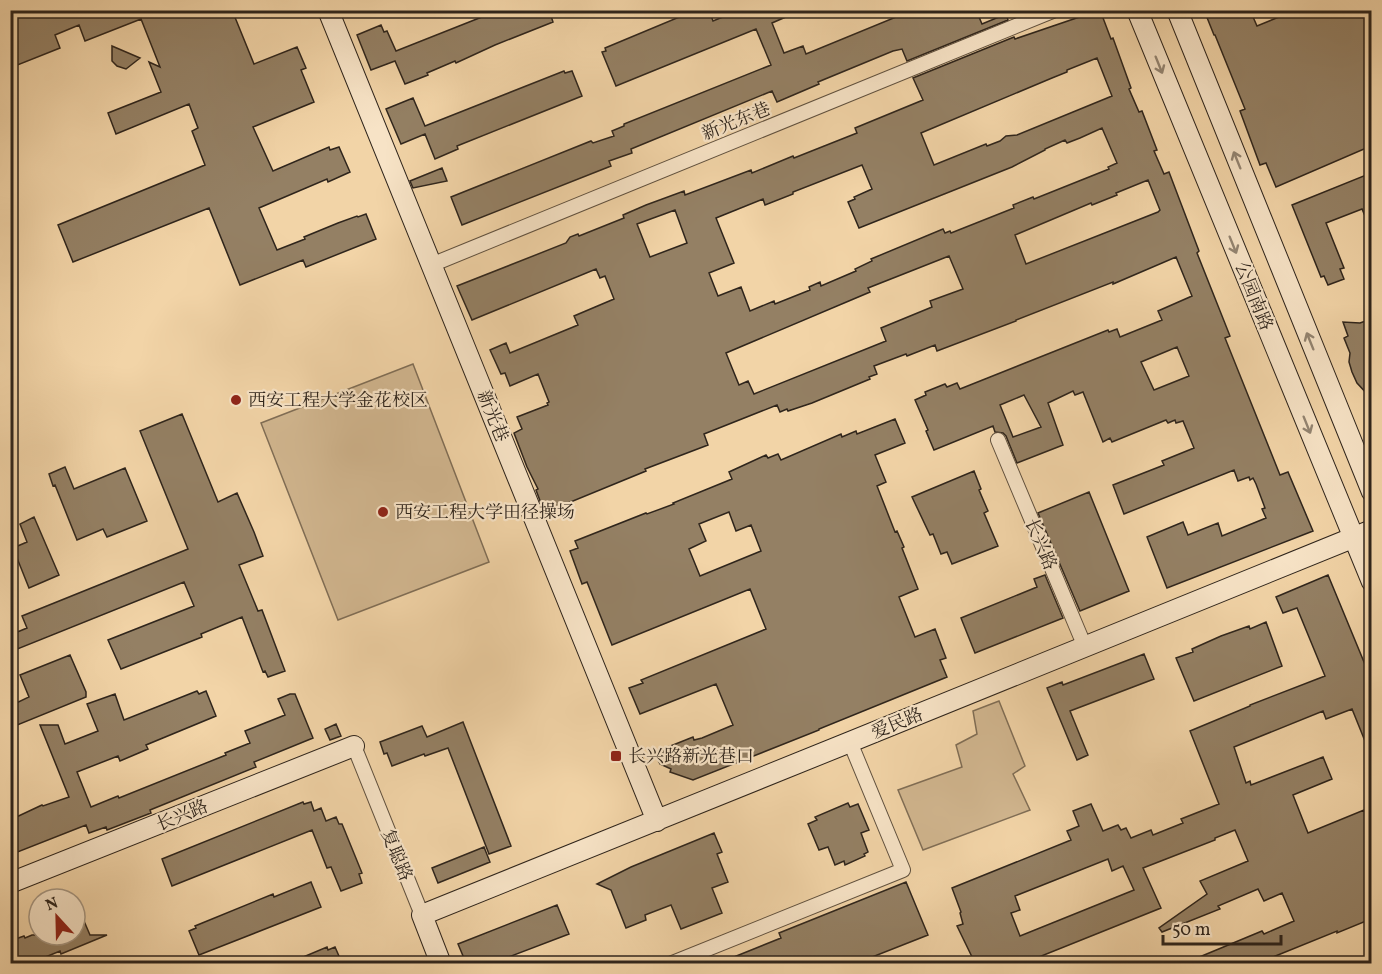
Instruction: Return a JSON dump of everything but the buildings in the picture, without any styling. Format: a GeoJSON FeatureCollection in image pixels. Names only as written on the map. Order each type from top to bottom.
{"type":"FeatureCollection","features":[{"type":"Feature","properties":{"kind":"street","name":"新光巷"},"geometry":{"type":"LineString","coordinates":[[328,10],[657,821]]}},
{"type":"Feature","properties":{"kind":"street","name":"新光东巷"},"geometry":{"type":"LineString","coordinates":[[431,265],[1054,10]]}},
{"type":"Feature","properties":{"kind":"street","name":"公园南路"},"geometry":{"type":"LineString","coordinates":[[1137,10],[1362,534],[1371,582]]}},
{"type":"Feature","properties":{"kind":"street","name":"公园南路"},"geometry":{"type":"LineString","coordinates":[[1177,10],[1371,492]]}},
{"type":"Feature","properties":{"kind":"street","name":"长兴路"},"geometry":{"type":"LineString","coordinates":[[998,440],[1085,647]]}},
{"type":"Feature","properties":{"kind":"street","name":"爱民路"},"geometry":{"type":"LineString","coordinates":[[422,915],[1362,534]]}},
{"type":"Feature","properties":{"kind":"street"},"geometry":{"type":"LineString","coordinates":[[670,963],[903,870],[850,742]]}},
{"type":"Feature","properties":{"kind":"street","name":"长兴路"},"geometry":{"type":"LineString","coordinates":[[10,884],[354,746]]}},
{"type":"Feature","properties":{"kind":"street","name":"复聪路"},"geometry":{"type":"LineString","coordinates":[[354,746],[441,963]]}},
{"type":"Feature","properties":{"kind":"shaded area","name":"西安工程大学田径操场"},"geometry":{"type":"Polygon","coordinates":[[[413,364],[489,562],[338,620],[261,423],[413,364]]]}},
{"type":"Feature","properties":{"kind":"shaded area"},"geometry":{"type":"Polygon","coordinates":[[[999,701],[1025,766],[1013,774],[1030,810],[923,850],[898,790],[962,767],[956,745],[977,734],[973,711],[999,701]]]}},
{"type":"Feature","properties":{"kind":"place","name":"西安工程大学金花校区"},"geometry":{"type":"Point","coordinates":[236,400]}},
{"type":"Feature","properties":{"kind":"place","name":"西安工程大学田径操场"},"geometry":{"type":"Point","coordinates":[383,512]}},
{"type":"Feature","properties":{"kind":"place","name":"长兴路新光巷口"},"geometry":{"type":"Point","coordinates":[616,756]}}]}
